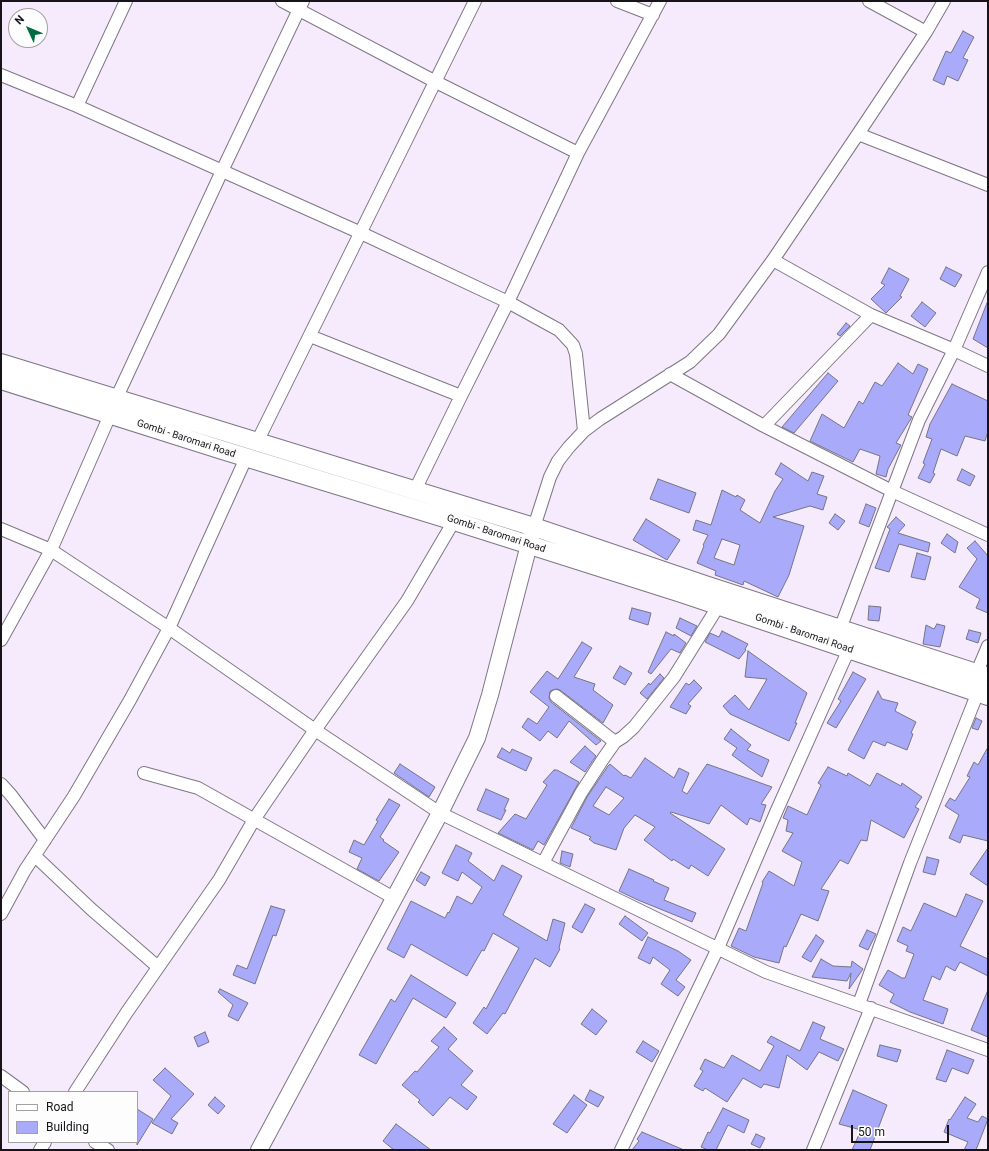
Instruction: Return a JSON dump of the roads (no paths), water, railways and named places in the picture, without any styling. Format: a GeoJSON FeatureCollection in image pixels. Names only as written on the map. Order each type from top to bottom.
{"type":"FeatureCollection","features":[{"type":"Feature","properties":{"kind":"main road","name":"Gombi - Baromari Road"},"geometry":{"type":"LineString","coordinates":[[1,363],[246,458],[454,521],[719,605],[983,694]]}},
{"type":"Feature","properties":{"kind":"main road","name":"Gombi - Baromari Road"},"geometry":{"type":"LineString","coordinates":[[1,380],[257,442],[534,527],[705,585],[982,674]]}},
{"type":"Feature","properties":{"kind":"street"},"geometry":{"type":"LineString","coordinates":[[78,106],[126,1]]}},
{"type":"Feature","properties":{"kind":"street"},"geometry":{"type":"LineString","coordinates":[[282,1],[301,5],[436,82],[578,153]]}},
{"type":"Feature","properties":{"kind":"street"},"geometry":{"type":"LineString","coordinates":[[257,442],[475,1]]}},
{"type":"Feature","properties":{"kind":"street"},"geometry":{"type":"LineString","coordinates":[[617,1],[653,15]]}},
{"type":"Feature","properties":{"kind":"street"},"geometry":{"type":"LineString","coordinates":[[416,490],[508,302],[578,153],[660,1]]}},
{"type":"Feature","properties":{"kind":"street"},"geometry":{"type":"LineString","coordinates":[[869,1],[926,32]]}},
{"type":"Feature","properties":{"kind":"street"},"geometry":{"type":"LineString","coordinates":[[260,1150],[440,813],[477,738],[490,695],[534,527],[550,477],[558,461],[584,431],[600,419],[690,362],[719,334],[773,260],[926,32],[944,1]]}},
{"type":"Feature","properties":{"kind":"street"},"geometry":{"type":"LineString","coordinates":[[1,640],[51,550],[113,407],[222,171],[301,5]]}},
{"type":"Feature","properties":{"kind":"street"},"geometry":{"type":"LineString","coordinates":[[1,75],[78,106],[361,234],[508,302],[559,330],[573,345],[576,354],[584,431]]}},
{"type":"Feature","properties":{"kind":"street"},"geometry":{"type":"LineString","coordinates":[[858,134],[988,185]]}},
{"type":"Feature","properties":{"kind":"street"},"geometry":{"type":"LineString","coordinates":[[773,260],[871,315],[988,366]]}},
{"type":"Feature","properties":{"kind":"street"},"geometry":{"type":"LineString","coordinates":[[840,629],[919,420],[954,350],[988,272]]}},
{"type":"Feature","properties":{"kind":"street"},"geometry":{"type":"LineString","coordinates":[[764,426],[871,315]]}},
{"type":"Feature","properties":{"kind":"street"},"geometry":{"type":"LineString","coordinates":[[310,336],[461,396]]}},
{"type":"Feature","properties":{"kind":"street"},"geometry":{"type":"LineString","coordinates":[[670,374],[764,426],[892,491],[988,535]]}},
{"type":"Feature","properties":{"kind":"street"},"geometry":{"type":"LineString","coordinates":[[1,914],[25,870],[74,796],[130,700],[169,628],[246,458]]}},
{"type":"Feature","properties":{"kind":"street"},"geometry":{"type":"LineString","coordinates":[[76,1091],[127,1012],[219,880],[255,818],[315,730],[407,601],[454,521]]}},
{"type":"Feature","properties":{"kind":"street"},"geometry":{"type":"LineString","coordinates":[[1,529],[51,550],[169,628],[315,730],[440,813],[766,972],[988,1050]]}},
{"type":"Feature","properties":{"kind":"street"},"geometry":{"type":"LineString","coordinates":[[543,863],[581,793],[615,742],[634,727],[674,677],[719,605]]}},
{"type":"Feature","properties":{"kind":"street"},"geometry":{"type":"LineString","coordinates":[[982,674],[988,646]]}},
{"type":"Feature","properties":{"kind":"street"},"geometry":{"type":"LineString","coordinates":[[620,1150],[718,948],[848,649]]}},
{"type":"Feature","properties":{"kind":"street"},"geometry":{"type":"LineString","coordinates":[[859,1004],[910,863],[983,694]]}},
{"type":"Feature","properties":{"kind":"street"},"geometry":{"type":"LineString","coordinates":[[556,696],[615,742]]}},
{"type":"Feature","properties":{"kind":"street"},"geometry":{"type":"LineString","coordinates":[[144,773],[198,788],[255,818],[394,898]]}},
{"type":"Feature","properties":{"kind":"street"},"geometry":{"type":"LineString","coordinates":[[1,784],[45,840]]}},
{"type":"Feature","properties":{"kind":"street"},"geometry":{"type":"LineString","coordinates":[[35,856],[91,909],[158,967]]}},
{"type":"Feature","properties":{"kind":"street"},"geometry":{"type":"LineString","coordinates":[[813,1150],[871,1008]]}},
{"type":"Feature","properties":{"kind":"street"},"geometry":{"type":"LineString","coordinates":[[1,1076],[22,1091]]}},
{"type":"Feature","properties":{"kind":"street"},"geometry":{"type":"LineString","coordinates":[[97,1143],[108,1150]]}}]}
